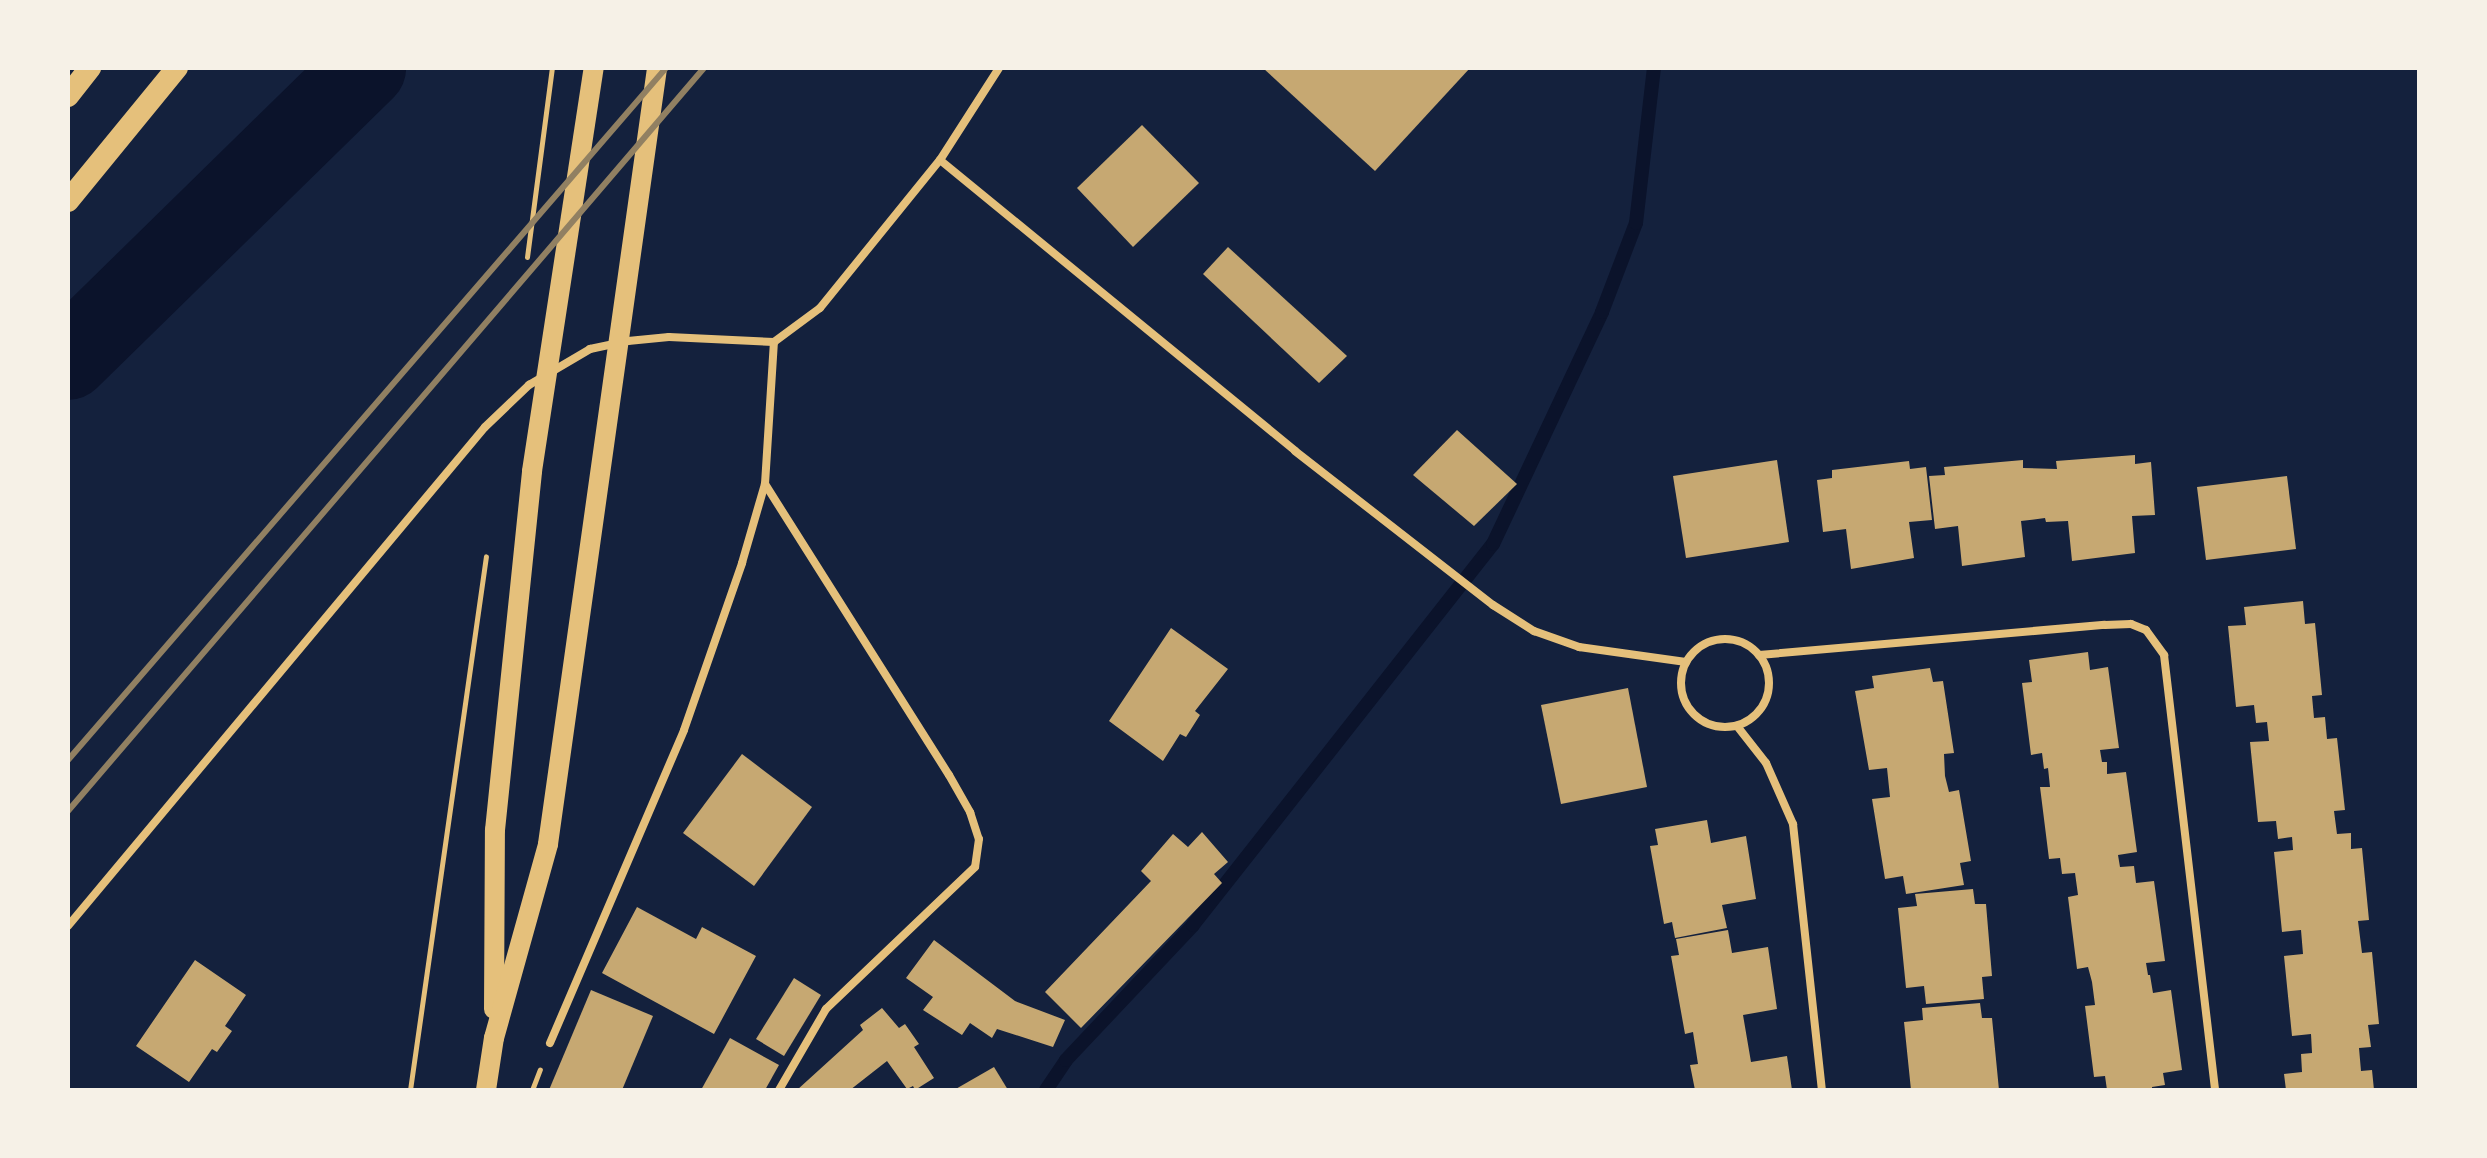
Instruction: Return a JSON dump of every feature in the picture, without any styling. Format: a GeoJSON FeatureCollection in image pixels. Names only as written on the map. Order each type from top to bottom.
{"type":"FeatureCollection","features":[{"type":"Feature","properties":{"kind":"highway"},"geometry":{"type":"LineString","coordinates":[[68,96],[90,68]]}},
{"type":"Feature","properties":{"kind":"highway"},"geometry":{"type":"LineString","coordinates":[[68,201],[177,68]]}},
{"type":"Feature","properties":{"kind":"main road"},"geometry":{"type":"LineString","coordinates":[[494,1038],[495,830],[532,471],[594,68]]}},
{"type":"Feature","properties":{"kind":"main road"},"geometry":{"type":"LineString","coordinates":[[486,1090],[494,1038],[548,844],[657,68]]}},
{"type":"Feature","properties":{"kind":"street"},"geometry":{"type":"LineString","coordinates":[[68,926],[485,427],[529,385],[590,349],[628,341],[669,337],[774,342],[820,308],[940,160],[999,68]]}},
{"type":"Feature","properties":{"kind":"street"},"geometry":{"type":"LineString","coordinates":[[940,160],[1295,451],[1493,605],[1534,631],[1579,647],[1686,662]]}},
{"type":"Feature","properties":{"kind":"street"},"geometry":{"type":"LineString","coordinates":[[550,1043],[684,730],[742,563],[765,484],[774,342]]}},
{"type":"Feature","properties":{"kind":"street"},"geometry":{"type":"LineString","coordinates":[[765,484],[949,775],[970,812],[979,839],[975,867],[826,1009],[779,1090]]}},
{"type":"Feature","properties":{"kind":"street"},"geometry":{"type":"LineString","coordinates":[[1759,655],[1769,682],[1761,709],[1737,726],[1722,727],[1695,715],[1682,691],[1686,662],[1706,643],[1721,639],[1735,640],[1759,655],[2105,625],[2131,624],[2146,630],[2164,655],[2215,1090]]}},
{"type":"Feature","properties":{"kind":"street"},"geometry":{"type":"LineString","coordinates":[[1737,726],[1766,763],[1793,824],[1822,1090]]}},
{"type":"Feature","properties":{"kind":"path"},"geometry":{"type":"LineString","coordinates":[[525,271],[552,68]]}},
{"type":"Feature","properties":{"kind":"path"},"geometry":{"type":"LineString","coordinates":[[410,1090],[486,553]]}},
{"type":"Feature","properties":{"kind":"building"},"geometry":{"type":"Polygon","coordinates":[[[1263,68],[1470,68],[1375,171],[1263,68]]]}},
{"type":"Feature","properties":{"kind":"building"},"geometry":{"type":"Polygon","coordinates":[[[1142,125],[1199,183],[1133,247],[1077,188],[1142,125]]]}},
{"type":"Feature","properties":{"kind":"building"},"geometry":{"type":"Polygon","coordinates":[[[1228,247],[1347,356],[1319,383],[1203,274],[1228,247]]]}},
{"type":"Feature","properties":{"kind":"building"},"geometry":{"type":"Polygon","coordinates":[[[1457,430],[1517,484],[1474,526],[1413,475],[1457,430]]]}},
{"type":"Feature","properties":{"kind":"building"},"geometry":{"type":"Polygon","coordinates":[[[2135,455],[2135,464],[2151,462],[2155,515],[2132,516],[2135,553],[2072,561],[2068,521],[2046,522],[2045,518],[2021,521],[2025,557],[1962,566],[1958,526],[1935,529],[1929,476],[1945,475],[1944,467],[2023,460],[2023,468],[2057,469],[2056,461],[2135,455]]]}},
{"type":"Feature","properties":{"kind":"building"},"geometry":{"type":"Polygon","coordinates":[[[1777,460],[1789,542],[1686,558],[1673,476],[1777,460]]]}},
{"type":"Feature","properties":{"kind":"building"},"geometry":{"type":"Polygon","coordinates":[[[1909,461],[1910,469],[1926,467],[1932,520],[1909,522],[1914,558],[1851,569],[1846,529],[1823,532],[1817,480],[1832,478],[1832,470],[1909,461]]]}},
{"type":"Feature","properties":{"kind":"building"},"geometry":{"type":"Polygon","coordinates":[[[2287,476],[2296,549],[2206,560],[2197,487],[2287,476]]]}},
{"type":"Feature","properties":{"kind":"building"},"geometry":{"type":"Polygon","coordinates":[[[2303,601],[2305,624],[2315,623],[2322,695],[2312,696],[2314,718],[2325,717],[2327,739],[2337,738],[2345,810],[2334,811],[2337,834],[2351,833],[2351,849],[2362,848],[2369,920],[2358,921],[2362,953],[2372,952],[2379,1024],[2368,1025],[2371,1047],[2359,1048],[2361,1071],[2372,1070],[2374,1090],[2286,1090],[2284,1074],[2302,1072],[2301,1054],[2312,1053],[2311,1034],[2292,1036],[2284,956],[2303,954],[2301,930],[2282,932],[2274,852],[2293,850],[2292,837],[2278,839],[2276,821],[2258,822],[2250,742],[2269,741],[2267,722],[2256,723],[2254,705],[2236,707],[2228,626],[2246,625],[2244,607],[2303,601]]]}},
{"type":"Feature","properties":{"kind":"building"},"geometry":{"type":"Polygon","coordinates":[[[1171,628],[1228,669],[1195,711],[1200,715],[1186,737],[1180,734],[1163,761],[1109,721],[1171,628]]]}},
{"type":"Feature","properties":{"kind":"building"},"geometry":{"type":"Polygon","coordinates":[[[2088,652],[2090,670],[2108,667],[2119,748],[2100,750],[2102,762],[2107,762],[2107,774],[2126,772],[2137,852],[2118,855],[2120,867],[2134,866],[2136,883],[2154,881],[2165,961],[2146,963],[2153,993],[2171,990],[2182,1070],[2163,1073],[2165,1085],[2152,1087],[2152,1090],[2107,1090],[2105,1076],[2094,1077],[2085,1006],[2095,1005],[2092,982],[2088,967],[2077,969],[2068,897],[2078,895],[2075,873],[2062,874],[2060,858],[2049,859],[2040,787],[2050,787],[2048,768],[2044,769],[2042,753],[2031,755],[2022,683],[2032,682],[2029,660],[2088,652]]]}},
{"type":"Feature","properties":{"kind":"building"},"geometry":{"type":"Polygon","coordinates":[[[1930,668],[1933,682],[1943,681],[1954,753],[1944,754],[1945,776],[1949,792],[1959,790],[1971,861],[1960,863],[1964,885],[1906,894],[1903,876],[1885,879],[1872,799],[1890,797],[1887,768],[1869,770],[1855,691],[1874,688],[1872,676],[1930,668]]]}},
{"type":"Feature","properties":{"kind":"building"},"geometry":{"type":"Polygon","coordinates":[[[1628,688],[1647,787],[1561,804],[1541,705],[1628,688]]]}},
{"type":"Feature","properties":{"kind":"building"},"geometry":{"type":"Polygon","coordinates":[[[742,754],[812,807],[754,886],[683,833],[742,754]]]}},
{"type":"Feature","properties":{"kind":"building"},"geometry":{"type":"Polygon","coordinates":[[[1707,820],[1711,843],[1746,836],[1756,899],[1722,905],[1727,928],[1675,938],[1672,922],[1664,924],[1650,846],[1658,845],[1655,829],[1707,820]]]}},
{"type":"Feature","properties":{"kind":"building"},"geometry":{"type":"Polygon","coordinates":[[[1202,832],[1228,862],[1214,874],[1222,883],[1081,1028],[1045,992],[1151,881],[1141,871],[1173,834],[1188,847],[1202,832]]]}},
{"type":"Feature","properties":{"kind":"building"},"geometry":{"type":"Polygon","coordinates":[[[1973,889],[1975,904],[1986,904],[1992,976],[1982,977],[1984,999],[1926,1004],[1924,986],[1906,988],[1898,908],[1917,906],[1915,894],[1973,889]]]}},
{"type":"Feature","properties":{"kind":"building"},"geometry":{"type":"Polygon","coordinates":[[[637,907],[696,939],[702,927],[756,956],[714,1034],[602,973],[637,907]]]}},
{"type":"Feature","properties":{"kind":"building"},"geometry":{"type":"Polygon","coordinates":[[[1728,930],[1732,953],[1768,947],[1777,1009],[1743,1015],[1751,1062],[1787,1056],[1792,1090],[1695,1090],[1690,1065],[1698,1064],[1693,1032],[1685,1034],[1671,956],[1679,955],[1676,939],[1728,930]]]}},
{"type":"Feature","properties":{"kind":"building"},"geometry":{"type":"Polygon","coordinates":[[[934,940],[1015,1001],[1065,1020],[1053,1047],[997,1029],[992,1038],[970,1023],[962,1035],[923,1010],[933,997],[906,978],[934,940]]]}},
{"type":"Feature","properties":{"kind":"building"},"geometry":{"type":"Polygon","coordinates":[[[195,960],[246,995],[225,1026],[232,1031],[217,1052],[212,1049],[189,1082],[136,1046],[195,960]]]}},
{"type":"Feature","properties":{"kind":"building"},"geometry":{"type":"Polygon","coordinates":[[[794,978],[821,995],[784,1056],[756,1039],[794,978]]]}},
{"type":"Feature","properties":{"kind":"building"},"geometry":{"type":"Polygon","coordinates":[[[591,990],[653,1016],[622,1090],[549,1090],[591,990]]]}},
{"type":"Feature","properties":{"kind":"building"},"geometry":{"type":"Polygon","coordinates":[[[1980,1003],[1982,1018],[1992,1018],[1999,1090],[1911,1090],[1904,1022],[1923,1020],[1922,1008],[1980,1003]]]}},
{"type":"Feature","properties":{"kind":"building"},"geometry":{"type":"Polygon","coordinates":[[[882,1008],[899,1028],[905,1024],[919,1044],[914,1047],[934,1078],[915,1090],[913,1086],[907,1089],[887,1061],[850,1090],[797,1090],[863,1030],[860,1025],[882,1008]]]}},
{"type":"Feature","properties":{"kind":"building"},"geometry":{"type":"Polygon","coordinates":[[[730,1038],[779,1065],[765,1090],[701,1090],[730,1038]]]}},
{"type":"Feature","properties":{"kind":"building"},"geometry":{"type":"Polygon","coordinates":[[[994,1067],[1008,1090],[954,1090],[994,1067]]]}},
{"type":"Feature","properties":{"kind":"waterway"},"geometry":{"type":"LineString","coordinates":[[68,359],[365,68]]}},
{"type":"Feature","properties":{"kind":"waterway"},"geometry":{"type":"LineString","coordinates":[[1046,1090],[1066,1060],[1193,925],[1493,544],[1602,312],[1636,223],[1654,68]]}},
{"type":"Feature","properties":{"kind":"railway"},"geometry":{"type":"LineString","coordinates":[[68,760],[666,68]]}},
{"type":"Feature","properties":{"kind":"railway"},"geometry":{"type":"LineString","coordinates":[[68,811],[704,68]]}}]}
